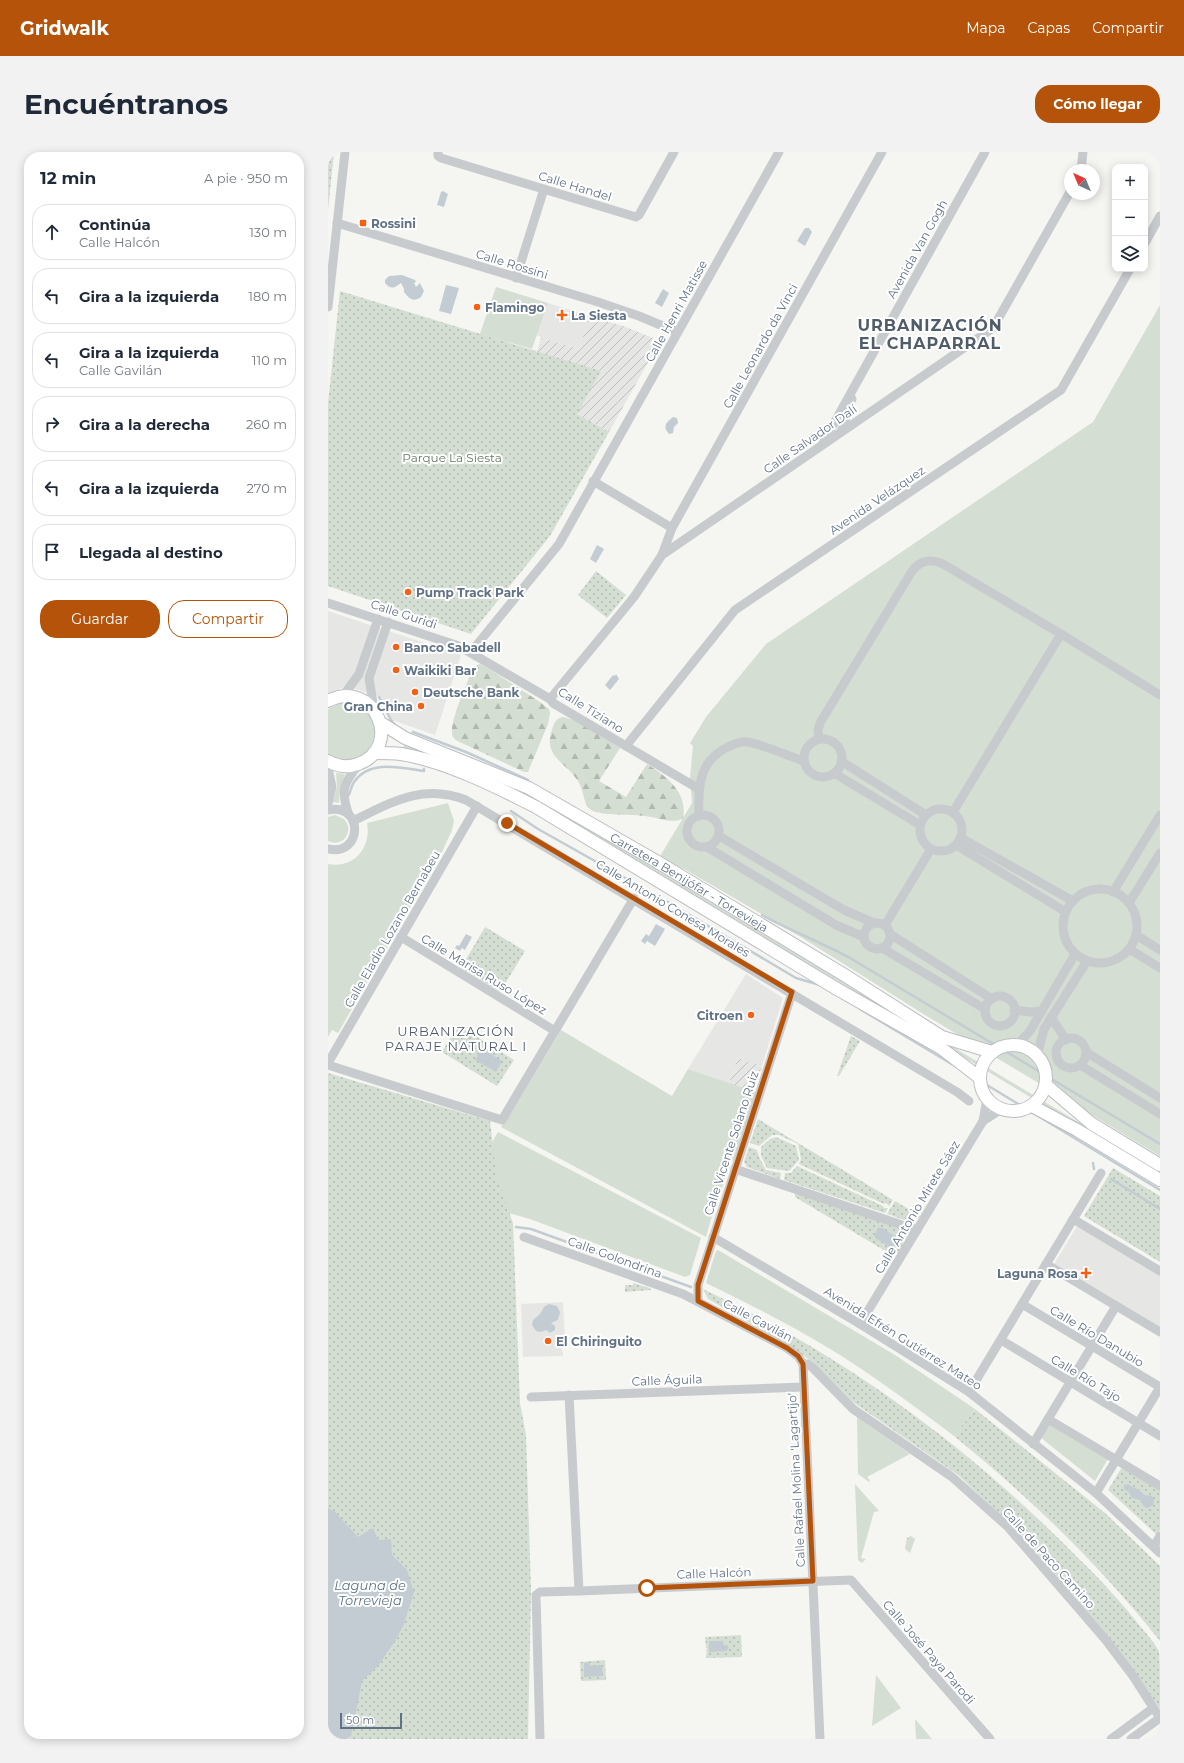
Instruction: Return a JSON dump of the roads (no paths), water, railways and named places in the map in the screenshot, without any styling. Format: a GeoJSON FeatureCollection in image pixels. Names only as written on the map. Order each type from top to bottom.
{"type":"FeatureCollection","features":[{"type":"Feature","properties":{"kind":"main road"},"geometry":{"type":"LineString","coordinates":[[328,701],[343,696],[360,698],[374,709],[381,723],[380,742],[374,753],[360,763],[345,766],[328,761]]}},
{"type":"Feature","properties":{"kind":"main road","name":"Carretera Benijófar - Torrevieja"},"geometry":{"type":"LineString","coordinates":[[381,723],[405,738],[529,788],[683,878],[942,1036],[992,1052]]}},
{"type":"Feature","properties":{"kind":"main road","name":"Carretera Benijófar - Torrevieja"},"geometry":{"type":"LineString","coordinates":[[374,753],[400,754],[424,759],[494,786],[536,807],[837,989],[941,1048],[980,1078]]}},
{"type":"Feature","properties":{"kind":"main road"},"geometry":{"type":"LineString","coordinates":[[1017,1045],[1033,1051],[1038,1056],[1045,1069],[1046,1085],[1038,1100],[1032,1106],[1019,1111],[1008,1111],[998,1108],[987,1099],[983,1092],[980,1071],[984,1061],[992,1052],[1001,1047],[1017,1045]]}},
{"type":"Feature","properties":{"kind":"main road"},"geometry":{"type":"LineString","coordinates":[[1046,1085],[1092,1124],[1160,1165]]}},
{"type":"Feature","properties":{"kind":"main road"},"geometry":{"type":"LineString","coordinates":[[1032,1106],[1077,1130],[1160,1180]]}},
{"type":"Feature","properties":{"kind":"street"},"geometry":{"type":"LineString","coordinates":[[328,307],[345,152]]}},
{"type":"Feature","properties":{"kind":"street","name":"Calle Handel"},"geometry":{"type":"LineString","coordinates":[[438,152],[438,156],[441,158],[637,217],[674,152]]}},
{"type":"Feature","properties":{"kind":"street","name":"Calle Henri Matisse"},"geometry":{"type":"LineString","coordinates":[[471,652],[559,544],[779,152]]}},
{"type":"Feature","properties":{"kind":"street","name":"Calle Leonardo da Vinci"},"geometry":{"type":"LineString","coordinates":[[662,555],[672,528],[882,152]]}},
{"type":"Feature","properties":{"kind":"street","name":"Avenida Van Gogh"},"geometry":{"type":"LineString","coordinates":[[821,446],[985,152]]}},
{"type":"Feature","properties":{"kind":"street"},"geometry":{"type":"LineString","coordinates":[[1082,164],[1083,152]]}},
{"type":"Feature","properties":{"kind":"street"},"geometry":{"type":"LineString","coordinates":[[516,278],[544,189]]}},
{"type":"Feature","properties":{"kind":"street","name":"Calle Salvador Dalí"},"geometry":{"type":"LineString","coordinates":[[550,699],[634,597],[662,555],[993,328],[1065,200]]}},
{"type":"Feature","properties":{"kind":"street"},"geometry":{"type":"LineString","coordinates":[[1148,238],[1159,220]]}},
{"type":"Feature","properties":{"kind":"street","name":"Calle Rossini"},"geometry":{"type":"LineString","coordinates":[[337,223],[618,309],[677,332]]}},
{"type":"Feature","properties":{"kind":"street","name":"Avenida Velázquez"},"geometry":{"type":"LineString","coordinates":[[626,746],[735,610],[1061,390],[1128,272]]}},
{"type":"Feature","properties":{"kind":"street","name":"Avenida Van Gogh"},"geometry":{"type":"LineString","coordinates":[[841,432],[859,378]]}},
{"type":"Feature","properties":{"kind":"street"},"geometry":{"type":"LineString","coordinates":[[839,414],[841,432]]}},
{"type":"Feature","properties":{"kind":"street"},"geometry":{"type":"LineString","coordinates":[[593,481],[672,528]]}},
{"type":"Feature","properties":{"kind":"street"},"geometry":{"type":"LineString","coordinates":[[820,739],[818,730],[820,723],[912,571],[922,562],[935,561],[943,564],[1160,695]]}},
{"type":"Feature","properties":{"kind":"street","name":"Calle Guridi"},"geometry":{"type":"LineString","coordinates":[[328,602],[444,640],[471,652]]}},
{"type":"Feature","properties":{"kind":"street"},"geometry":{"type":"LineString","coordinates":[[343,696],[359,674],[378,619]]}},
{"type":"Feature","properties":{"kind":"street"},"geometry":{"type":"LineString","coordinates":[[374,709],[369,678],[388,622]]}},
{"type":"Feature","properties":{"kind":"street"},"geometry":{"type":"LineString","coordinates":[[952,812],[1061,634]]}},
{"type":"Feature","properties":{"kind":"street","name":"Calle Tiziano"},"geometry":{"type":"LineString","coordinates":[[471,652],[550,699],[553,703],[699,789]]}},
{"type":"Feature","properties":{"kind":"street"},"geometry":{"type":"LineString","coordinates":[[820,739],[830,740],[839,747],[842,758],[839,768],[831,776],[820,778],[810,773],[804,764],[804,753],[810,744],[820,739]]}},
{"type":"Feature","properties":{"kind":"street"},"geometry":{"type":"LineString","coordinates":[[699,816],[699,789],[702,775],[709,762],[720,752],[733,745],[748,742],[804,761]]}},
{"type":"Feature","properties":{"kind":"street"},"geometry":{"type":"LineString","coordinates":[[841,761],[926,815]]}},
{"type":"Feature","properties":{"kind":"street"},"geometry":{"type":"LineString","coordinates":[[328,849],[340,849],[350,843],[355,833],[345,804],[344,790],[349,776],[360,763]]}},
{"type":"Feature","properties":{"kind":"street"},"geometry":{"type":"LineString","coordinates":[[328,768],[331,776],[332,787],[328,804]]}},
{"type":"Feature","properties":{"kind":"street"},"geometry":{"type":"LineString","coordinates":[[834,773],[920,825]]}},
{"type":"Feature","properties":{"kind":"street","name":"Calle Antonio Conesa Morales"},"geometry":{"type":"LineString","coordinates":[[351,818],[420,793],[447,794],[466,800],[792,992],[957,1092],[969,1101]]}},
{"type":"Feature","properties":{"kind":"street","name":"Calle Eladio Lozano Bernabeu"},"geometry":{"type":"LineString","coordinates":[[328,1064],[477,806]]}},
{"type":"Feature","properties":{"kind":"street"},"geometry":{"type":"LineString","coordinates":[[937,809],[952,812],[960,820],[962,834],[958,841],[947,851],[935,851],[931,849],[922,840],[920,835],[920,825],[926,815],[937,809]]}},
{"type":"Feature","properties":{"kind":"street"},"geometry":{"type":"LineString","coordinates":[[328,810],[342,810],[351,818]]}},
{"type":"Feature","properties":{"kind":"street"},"geometry":{"type":"LineString","coordinates":[[1113,892],[1160,815]]}},
{"type":"Feature","properties":{"kind":"street"},"geometry":{"type":"LineString","coordinates":[[699,816],[708,816],[715,820],[719,827],[719,836],[714,842],[707,846],[698,846],[690,840],[687,830],[691,821],[699,816]]}},
{"type":"Feature","properties":{"kind":"street"},"geometry":{"type":"LineString","coordinates":[[719,836],[844,910],[874,923],[885,925],[890,931],[891,939],[887,946],[872,949],[866,944],[864,936],[865,931],[868,926],[874,923]]}},
{"type":"Feature","properties":{"kind":"street"},"geometry":{"type":"LineString","coordinates":[[958,841],[1073,901]]}},
{"type":"Feature","properties":{"kind":"street"},"geometry":{"type":"LineString","coordinates":[[958,841],[1066,912]]}},
{"type":"Feature","properties":{"kind":"street"},"geometry":{"type":"LineString","coordinates":[[707,846],[836,925],[864,936]]}},
{"type":"Feature","properties":{"kind":"street"},"geometry":{"type":"LineString","coordinates":[[885,925],[931,849]]}},
{"type":"Feature","properties":{"kind":"street"},"geometry":{"type":"LineString","coordinates":[[1129,903],[1160,853]]}},
{"type":"Feature","properties":{"kind":"street"},"geometry":{"type":"LineString","coordinates":[[1094,890],[1113,892],[1129,903],[1136,918],[1136,935],[1129,949],[1117,959],[1102,963],[1087,961],[1075,954],[1065,940],[1063,924],[1066,912],[1077,897],[1094,890]]}},
{"type":"Feature","properties":{"kind":"street"},"geometry":{"type":"LineString","coordinates":[[328,1064],[502,1120],[634,898]]}},
{"type":"Feature","properties":{"kind":"street"},"geometry":{"type":"LineString","coordinates":[[890,934],[992,1000]]}},
{"type":"Feature","properties":{"kind":"street"},"geometry":{"type":"LineString","coordinates":[[1136,935],[1160,950]]}},
{"type":"Feature","properties":{"kind":"street","name":"Calle Marisa Ruso López"},"geometry":{"type":"LineString","coordinates":[[401,937],[555,1031]]}},
{"type":"Feature","properties":{"kind":"street"},"geometry":{"type":"LineString","coordinates":[[882,948],[985,1009]]}},
{"type":"Feature","properties":{"kind":"street"},"geometry":{"type":"LineString","coordinates":[[1129,949],[1160,968]]}},
{"type":"Feature","properties":{"kind":"street"},"geometry":{"type":"LineString","coordinates":[[1017,1045],[1030,1031],[1075,954]]}},
{"type":"Feature","properties":{"kind":"street"},"geometry":{"type":"LineString","coordinates":[[1038,1056],[1044,1030],[1087,961]]}},
{"type":"Feature","properties":{"kind":"street","name":"Calle Vicente Solano Ruiz"},"geometry":{"type":"LineString","coordinates":[[698,1301],[697,1289],[792,992]]}},
{"type":"Feature","properties":{"kind":"street"},"geometry":{"type":"LineString","coordinates":[[999,997],[1004,997],[1012,1003],[1014,1010],[1013,1018],[1010,1022],[998,1026],[989,1022],[985,1014],[985,1009],[992,1000],[999,997]]}},
{"type":"Feature","properties":{"kind":"street"},"geometry":{"type":"LineString","coordinates":[[1014,1010],[1031,1012],[1042,1011]]}},
{"type":"Feature","properties":{"kind":"street"},"geometry":{"type":"LineString","coordinates":[[1051,1017],[1066,1040]]}},
{"type":"Feature","properties":{"kind":"street"},"geometry":{"type":"LineString","coordinates":[[1086,1052],[1080,1065],[1070,1068],[1061,1064],[1058,1060],[1057,1050],[1059,1046],[1066,1040],[1075,1039],[1083,1044],[1086,1052],[1160,1098]]}},
{"type":"Feature","properties":{"kind":"street"},"geometry":{"type":"LineString","coordinates":[[1080,1065],[1160,1114]]}},
{"type":"Feature","properties":{"kind":"street"},"geometry":{"type":"LineString","coordinates":[[983,1121],[987,1099]]}},
{"type":"Feature","properties":{"kind":"street","name":"Calle Antonio Mirete Sáez"},"geometry":{"type":"LineString","coordinates":[[860,1324],[983,1121],[1002,1109]]}},
{"type":"Feature","properties":{"kind":"street"},"geometry":{"type":"LineString","coordinates":[[735,1170],[917,1230]]}},
{"type":"Feature","properties":{"kind":"street"},"geometry":{"type":"LineString","coordinates":[[969,1392],[1101,1173]]}},
{"type":"Feature","properties":{"kind":"street"},"geometry":{"type":"LineString","coordinates":[[1074,1219],[1160,1271]]}},
{"type":"Feature","properties":{"kind":"street","name":"Calle Golondrina"},"geometry":{"type":"LineString","coordinates":[[524,1237],[683,1294],[698,1301]]}},
{"type":"Feature","properties":{"kind":"street","name":"Avenida Efrén Gutiérrez Mateo"},"geometry":{"type":"LineString","coordinates":[[713,1237],[860,1324],[969,1392],[1096,1493],[1157,1549]]}},
{"type":"Feature","properties":{"kind":"street"},"geometry":{"type":"LineString","coordinates":[[1046,1264],[1160,1332]]}},
{"type":"Feature","properties":{"kind":"street","name":"Calle Gavilán"},"geometry":{"type":"LineString","coordinates":[[698,1301],[787,1348],[798,1356],[803,1364]]}},
{"type":"Feature","properties":{"kind":"street","name":"Calle Río Danubio"},"geometry":{"type":"LineString","coordinates":[[1022,1304],[1160,1387]]}},
{"type":"Feature","properties":{"kind":"street"},"geometry":{"type":"LineString","coordinates":[[1033,1444],[1116,1306]]}},
{"type":"Feature","properties":{"kind":"street","name":"Calle Río Tajo"},"geometry":{"type":"LineString","coordinates":[[1000,1340],[1160,1436]]}},
{"type":"Feature","properties":{"kind":"street","name":"Calle Rafael Molina 'Lagartijo'"},"geometry":{"type":"LineString","coordinates":[[803,1364],[820,1739]]}},
{"type":"Feature","properties":{"kind":"street","name":"Calle de Paco Camino"},"geometry":{"type":"LineString","coordinates":[[803,1364],[808,1364],[813,1368],[853,1409],[952,1477],[1008,1527],[1105,1639],[1133,1676],[1160,1718]]}},
{"type":"Feature","properties":{"kind":"street","name":"Calle Águila"},"geometry":{"type":"LineString","coordinates":[[531,1397],[804,1387]]}},
{"type":"Feature","properties":{"kind":"street"},"geometry":{"type":"LineString","coordinates":[[1096,1493],[1160,1387]]}},
{"type":"Feature","properties":{"kind":"street"},"geometry":{"type":"LineString","coordinates":[[568,1395],[579,1590]]}},
{"type":"Feature","properties":{"kind":"street"},"geometry":{"type":"LineString","coordinates":[[1048,1419],[1160,1486]]}},
{"type":"Feature","properties":{"kind":"street"},"geometry":{"type":"LineString","coordinates":[[1157,1549],[1160,1536]]}},
{"type":"Feature","properties":{"kind":"street","name":"Calle Halcón"},"geometry":{"type":"LineString","coordinates":[[540,1739],[536,1595],[540,1592],[851,1580]]}},
{"type":"Feature","properties":{"kind":"street","name":"Calle José Paya Parodi"},"geometry":{"type":"LineString","coordinates":[[851,1580],[990,1739]]}},
{"type":"Feature","properties":{"kind":"street"},"geometry":{"type":"LineString","coordinates":[[1111,1739],[1153,1708]]}},
{"type":"Feature","properties":{"kind":"street"},"geometry":{"type":"LineString","coordinates":[[1131,1739],[1160,1718]]}},
{"type":"Feature","properties":{"kind":"water"},"geometry":{"type":"Polygon","coordinates":[[[443,191],[448,194],[444,207],[437,205],[441,192],[443,191]]]}},
{"type":"Feature","properties":{"kind":"water"},"geometry":{"type":"Polygon","coordinates":[[[805,228],[809,228],[812,232],[805,246],[797,241],[805,228]]]}},
{"type":"Feature","properties":{"kind":"water"},"geometry":{"type":"Polygon","coordinates":[[[402,275],[415,280],[416,282],[414,283],[416,287],[420,283],[424,291],[421,297],[416,300],[409,298],[404,292],[401,283],[392,288],[385,283],[385,280],[389,276],[402,275]]]}},
{"type":"Feature","properties":{"kind":"water"},"geometry":{"type":"Polygon","coordinates":[[[446,285],[459,288],[451,314],[439,311],[446,285]]]}},
{"type":"Feature","properties":{"kind":"water"},"geometry":{"type":"Polygon","coordinates":[[[663,289],[669,293],[662,307],[655,303],[663,289]]]}},
{"type":"Feature","properties":{"kind":"water"},"geometry":{"type":"Polygon","coordinates":[[[673,417],[677,418],[678,423],[674,427],[673,433],[669,434],[666,430],[666,424],[673,417]]]}},
{"type":"Feature","properties":{"kind":"water"},"geometry":{"type":"Polygon","coordinates":[[[597,545],[604,549],[596,563],[590,559],[597,545]]]}},
{"type":"Feature","properties":{"kind":"water"},"geometry":{"type":"Polygon","coordinates":[[[616,674],[619,679],[610,690],[605,685],[613,675],[615,676],[616,674]]]}},
{"type":"Feature","properties":{"kind":"water"},"geometry":{"type":"Polygon","coordinates":[[[656,924],[665,929],[655,946],[647,941],[645,944],[641,941],[646,934],[649,936],[656,924]]]}},
{"type":"Feature","properties":{"kind":"water"},"geometry":{"type":"Polygon","coordinates":[[[466,934],[472,937],[465,950],[462,948],[460,951],[455,948],[457,945],[459,946],[466,934]]]}},
{"type":"Feature","properties":{"kind":"water"},"geometry":{"type":"Polygon","coordinates":[[[482,1049],[502,1061],[496,1072],[475,1060],[482,1049]]]}},
{"type":"Feature","properties":{"kind":"water"},"geometry":{"type":"Polygon","coordinates":[[[878,1228],[882,1228],[900,1239],[894,1249],[875,1238],[878,1228]]]}},
{"type":"Feature","properties":{"kind":"water"},"geometry":{"type":"Polygon","coordinates":[[[549,1304],[557,1306],[560,1312],[558,1320],[551,1323],[555,1326],[555,1330],[550,1333],[546,1330],[541,1332],[536,1331],[532,1325],[533,1320],[540,1314],[544,1307],[549,1304]]]}},
{"type":"Feature","properties":{"kind":"water"},"geometry":{"type":"Polygon","coordinates":[[[1128,1484],[1140,1490],[1144,1495],[1152,1496],[1154,1499],[1153,1505],[1147,1508],[1140,1500],[1132,1498],[1129,1492],[1124,1489],[1124,1485],[1128,1484]]]}},
{"type":"Feature","properties":{"kind":"water","name":"Laguna de Torrevieja"},"geometry":{"type":"Polygon","coordinates":[[[328,1508],[335,1512],[358,1537],[373,1528],[378,1540],[391,1539],[392,1555],[407,1570],[414,1592],[404,1624],[395,1641],[379,1665],[362,1681],[351,1736],[345,1739],[328,1739],[328,1508]]]}},
{"type":"Feature","properties":{"kind":"water"},"geometry":{"type":"Polygon","coordinates":[[[709,1641],[723,1641],[724,1646],[727,1645],[729,1648],[726,1651],[709,1652],[709,1641]]]}},
{"type":"Feature","properties":{"kind":"water"},"geometry":{"type":"Polygon","coordinates":[[[589,1662],[590,1666],[602,1665],[603,1676],[584,1677],[584,1663],[589,1662]]]}},
{"type":"Feature","properties":{"kind":"waterway"},"geometry":{"type":"LineString","coordinates":[[379,697],[395,725]]}},
{"type":"Feature","properties":{"kind":"waterway"},"geometry":{"type":"LineString","coordinates":[[413,732],[466,752],[528,780]]}},
{"type":"Feature","properties":{"kind":"waterway"},"geometry":{"type":"LineString","coordinates":[[348,796],[354,782],[368,770],[386,767],[424,771],[424,769]]}},
{"type":"Feature","properties":{"kind":"waterway"},"geometry":{"type":"LineString","coordinates":[[511,811],[538,829],[666,901],[796,978],[820,985]]}},
{"type":"Feature","properties":{"kind":"waterway"},"geometry":{"type":"LineString","coordinates":[[762,915],[850,958],[1160,1144]]}},
{"type":"Feature","properties":{"kind":"waterway"},"geometry":{"type":"LineString","coordinates":[[860,1009],[955,1066]]}},
{"type":"Feature","properties":{"kind":"waterway"},"geometry":{"type":"LineString","coordinates":[[982,1082],[1160,1190]]}},
{"type":"Feature","properties":{"kind":"waterway"},"geometry":{"type":"LineString","coordinates":[[1093,1163],[1094,1169]]}},
{"type":"Feature","properties":{"kind":"waterway"},"geometry":{"type":"LineString","coordinates":[[1111,1179],[1160,1209]]}},
{"type":"Feature","properties":{"kind":"waterway"},"geometry":{"type":"LineString","coordinates":[[516,1227],[531,1229],[691,1287]]}},
{"type":"Feature","properties":{"kind":"place","name":"Rossini"},"geometry":{"type":"Point","coordinates":[363,223]}},
{"type":"Feature","properties":{"kind":"place","name":"Flamingo"},"geometry":{"type":"Point","coordinates":[477,307]}},
{"type":"Feature","properties":{"kind":"place","name":"La Siesta"},"geometry":{"type":"Point","coordinates":[562,315]}},
{"type":"Feature","properties":{"kind":"place","name":"Pump Track Park"},"geometry":{"type":"Point","coordinates":[408,592]}},
{"type":"Feature","properties":{"kind":"place","name":"Banco Sabadell"},"geometry":{"type":"Point","coordinates":[396,647]}},
{"type":"Feature","properties":{"kind":"place","name":"Waikiki Bar"},"geometry":{"type":"Point","coordinates":[396,670]}},
{"type":"Feature","properties":{"kind":"place","name":"Deutsche Bank"},"geometry":{"type":"Point","coordinates":[415,692]}},
{"type":"Feature","properties":{"kind":"place","name":"Gran China"},"geometry":{"type":"Point","coordinates":[421,706]}},
{"type":"Feature","properties":{"kind":"place","name":"Citroen"},"geometry":{"type":"Point","coordinates":[751,1015]}},
{"type":"Feature","properties":{"kind":"place","name":"Laguna Rosa"},"geometry":{"type":"Point","coordinates":[1086,1273]}},
{"type":"Feature","properties":{"kind":"place","name":"El Chiringuito"},"geometry":{"type":"Point","coordinates":[548,1341]}},
{"type":"Feature","properties":{"kind":"district","name":"URBANIZACIÓN EL CHAPARRAL"},"geometry":{"type":"Point","coordinates":[930,334]}},
{"type":"Feature","properties":{"kind":"district","name":"URBANIZACIÓN PARAJE NATURAL I"},"geometry":{"type":"Point","coordinates":[456,1038]}},
{"type":"Feature","properties":{"kind":"park label","name":"Parque La Siesta"},"geometry":{"type":"Point","coordinates":[452,457]}}]}
